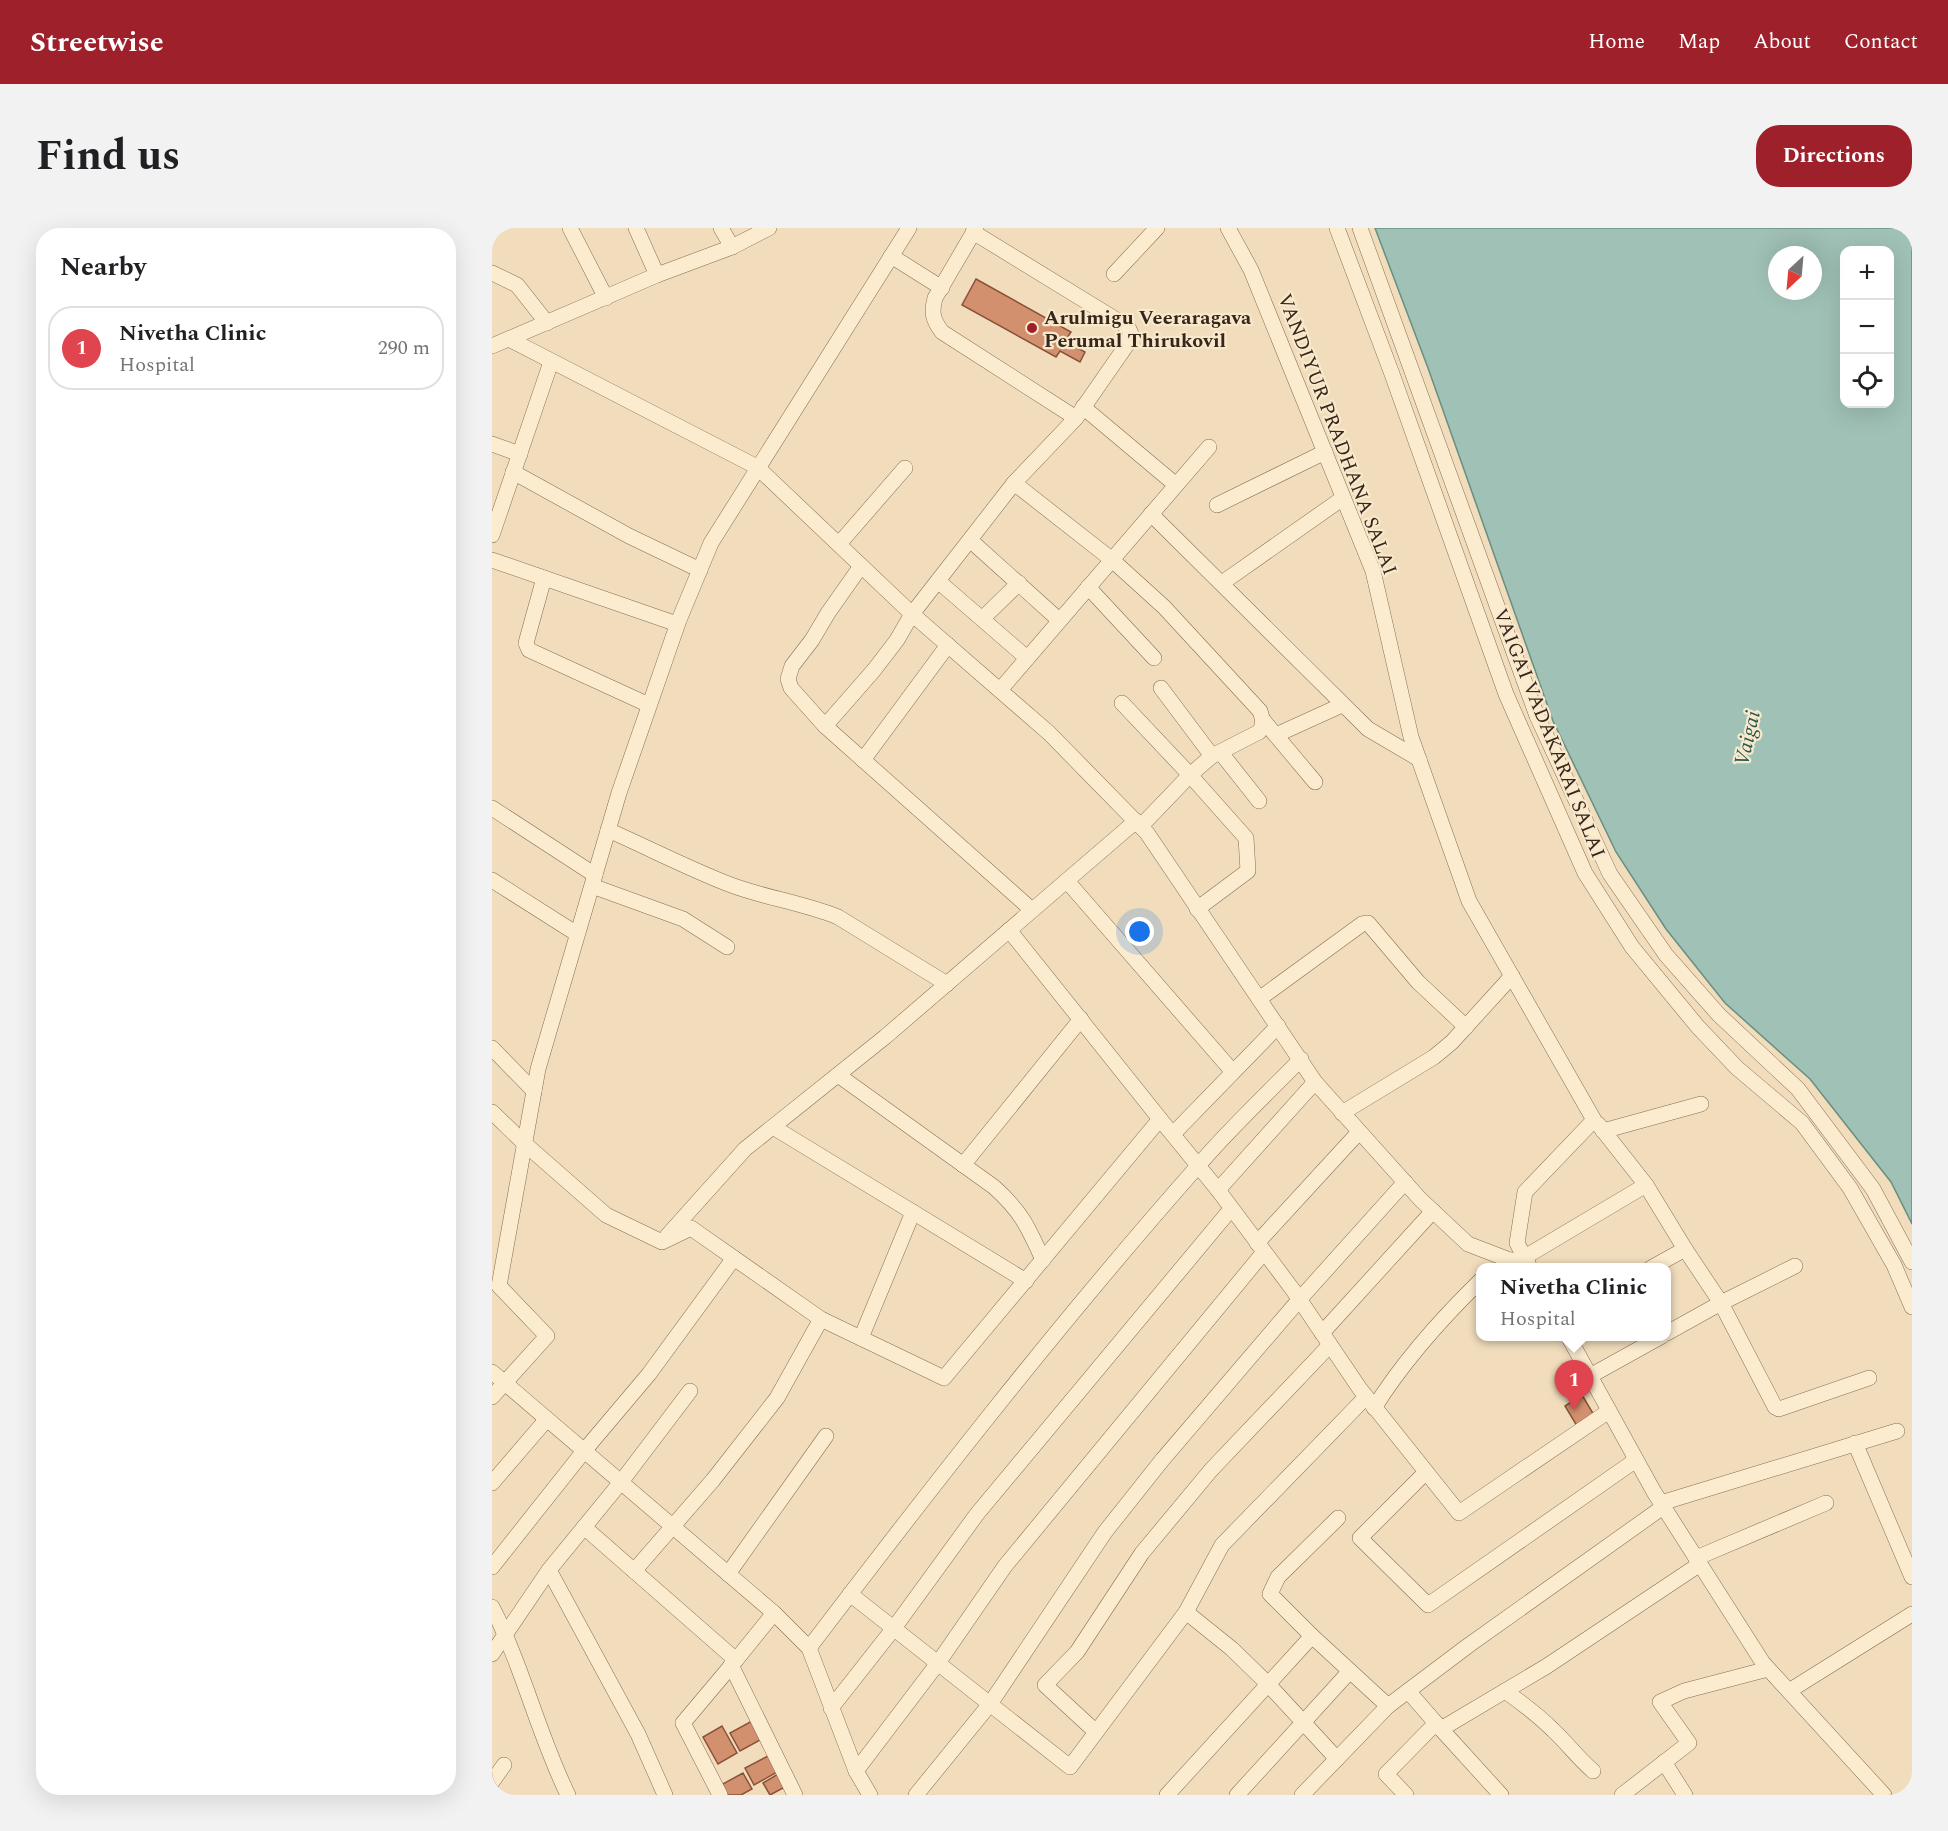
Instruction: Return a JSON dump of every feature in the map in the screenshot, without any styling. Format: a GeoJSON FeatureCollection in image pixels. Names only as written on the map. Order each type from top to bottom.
{"type":"FeatureCollection","features":[{"type":"Feature","properties":{"kind":"street"},"geometry":{"type":"LineString","coordinates":[[570,228],[606,298]]}},
{"type":"Feature","properties":{"kind":"street"},"geometry":{"type":"LineString","coordinates":[[636,228],[657,275]]}},
{"type":"Feature","properties":{"kind":"street"},"geometry":{"type":"LineString","coordinates":[[721,228],[732,247]]}},
{"type":"Feature","properties":{"kind":"street"},"geometry":{"type":"LineString","coordinates":[[492,345],[657,275],[732,247],[769,228]]}},
{"type":"Feature","properties":{"kind":"street"},"geometry":{"type":"LineString","coordinates":[[492,1397],[547,1336],[496,1282],[538,1069],[619,793],[677,624],[711,543],[909,228]]}},
{"type":"Feature","properties":{"kind":"street"},"geometry":{"type":"LineString","coordinates":[[1114,274],[1157,228]]}},
{"type":"Feature","properties":{"kind":"street","name":"VANDIYUR PRADHANA SALAI"},"geometry":{"type":"LineString","coordinates":[[1228,228],[1251,270],[1373,571],[1411,737],[1469,901],[1599,1126],[1646,1185],[1684,1249],[1721,1303],[1772,1403],[1779,1409],[1869,1378]]}},
{"type":"Feature","properties":{"kind":"street","name":"VAIGAI VADAKARAI SALAI"},"geometry":{"type":"LineString","coordinates":[[1337,228],[1392,374],[1506,694],[1585,873],[1632,947],[1698,1027],[1737,1068],[1802,1123],[1850,1188],[1894,1265],[1912,1307]]}},
{"type":"Feature","properties":{"kind":"street","name":"VAIGAI VADAKARAI SALAI"},"geometry":{"type":"LineString","coordinates":[[1360,228],[1537,716],[1610,874],[1666,955],[1719,1015],[1798,1089],[1873,1189],[1912,1262]]}},
{"type":"Feature","properties":{"kind":"street"},"geometry":{"type":"LineString","coordinates":[[825,726],[874,670],[897,640],[912,614],[1014,483],[1080,412],[1126,346],[1131,334],[1128,327],[974,230],[935,298],[932,311],[934,321],[942,332],[1080,412],[1176,485]]}},
{"type":"Feature","properties":{"kind":"street"},"geometry":{"type":"LineString","coordinates":[[891,256],[942,288]]}},
{"type":"Feature","properties":{"kind":"street"},"geometry":{"type":"LineString","coordinates":[[492,273],[517,285],[547,323]]}},
{"type":"Feature","properties":{"kind":"street"},"geometry":{"type":"LineString","coordinates":[[509,339],[757,467],[912,614],[1049,733],[1147,832],[1315,1082],[1405,1182],[1468,1244],[1501,1263],[1528,1262],[1646,1185]]}},
{"type":"Feature","properties":{"kind":"street"},"geometry":{"type":"LineString","coordinates":[[492,535],[551,362]]}},
{"type":"Feature","properties":{"kind":"street"},"geometry":{"type":"LineString","coordinates":[[492,444],[520,454]]}},
{"type":"Feature","properties":{"kind":"street"},"geometry":{"type":"LineString","coordinates":[[1000,690],[1209,447]]}},
{"type":"Feature","properties":{"kind":"street"},"geometry":{"type":"LineString","coordinates":[[1217,505],[1324,452]]}},
{"type":"Feature","properties":{"kind":"street"},"geometry":{"type":"LineString","coordinates":[[839,544],[905,468]]}},
{"type":"Feature","properties":{"kind":"street"},"geometry":{"type":"LineString","coordinates":[[513,472],[629,536],[700,570]]}},
{"type":"Feature","properties":{"kind":"street"},"geometry":{"type":"LineString","coordinates":[[662,1242],[745,1149],[947,984],[1066,881],[1138,823],[1190,775],[1217,754],[1259,732],[1263,726],[1260,711],[1164,607],[1111,560],[1014,483]]}},
{"type":"Feature","properties":{"kind":"street"},"geometry":{"type":"LineString","coordinates":[[1222,583],[1343,498]]}},
{"type":"Feature","properties":{"kind":"street"},"geometry":{"type":"LineString","coordinates":[[1151,514],[1368,729],[1419,759]]}},
{"type":"Feature","properties":{"kind":"street"},"geometry":{"type":"LineString","coordinates":[[970,540],[1059,620]]}},
{"type":"Feature","properties":{"kind":"street"},"geometry":{"type":"LineString","coordinates":[[492,560],[677,624]]}},
{"type":"Feature","properties":{"kind":"street"},"geometry":{"type":"LineString","coordinates":[[861,566],[792,666],[788,679],[791,688],[825,726],[1032,910]]}},
{"type":"Feature","properties":{"kind":"street"},"geometry":{"type":"LineString","coordinates":[[544,578],[526,643],[529,650],[649,705]]}},
{"type":"Feature","properties":{"kind":"street"},"geometry":{"type":"LineString","coordinates":[[938,581],[1027,658]]}},
{"type":"Feature","properties":{"kind":"street"},"geometry":{"type":"LineString","coordinates":[[982,619],[1019,583]]}},
{"type":"Feature","properties":{"kind":"street"},"geometry":{"type":"LineString","coordinates":[[1088,587],[1154,658]]}},
{"type":"Feature","properties":{"kind":"street"},"geometry":{"type":"LineString","coordinates":[[863,760],[948,645]]}},
{"type":"Feature","properties":{"kind":"street"},"geometry":{"type":"LineString","coordinates":[[1161,688],[1259,801]]}},
{"type":"Feature","properties":{"kind":"street"},"geometry":{"type":"LineString","coordinates":[[1122,703],[1246,838],[1248,871],[1197,909]]}},
{"type":"Feature","properties":{"kind":"street"},"geometry":{"type":"LineString","coordinates":[[1276,735],[1342,705]]}},
{"type":"Feature","properties":{"kind":"street"},"geometry":{"type":"LineString","coordinates":[[1263,720],[1315,782]]}},
{"type":"Feature","properties":{"kind":"street"},"geometry":{"type":"LineString","coordinates":[[492,808],[593,880],[683,919],[727,947]]}},
{"type":"Feature","properties":{"kind":"street"},"geometry":{"type":"LineString","coordinates":[[608,830],[730,884],[818,909],[838,917],[947,984]]}},
{"type":"Feature","properties":{"kind":"street"},"geometry":{"type":"LineString","coordinates":[[492,880],[578,934]]}},
{"type":"Feature","properties":{"kind":"street"},"geometry":{"type":"LineString","coordinates":[[1066,881],[1233,1072]]}},
{"type":"Feature","properties":{"kind":"street"},"geometry":{"type":"LineString","coordinates":[[1259,999],[1362,924],[1368,923],[1418,982],[1466,1027]]}},
{"type":"Feature","properties":{"kind":"street"},"geometry":{"type":"LineString","coordinates":[[1010,930],[1218,1190],[1370,1402],[1459,1513],[1610,1411]]}},
{"type":"Feature","properties":{"kind":"street"},"geometry":{"type":"LineString","coordinates":[[1342,1113],[1434,1057],[1466,1027],[1512,976]]}},
{"type":"Feature","properties":{"kind":"street"},"geometry":{"type":"LineString","coordinates":[[963,1165],[1081,1019]]}},
{"type":"Feature","properties":{"kind":"street"},"geometry":{"type":"LineString","coordinates":[[1173,1134],[1278,1026]]}},
{"type":"Feature","properties":{"kind":"street"},"geometry":{"type":"LineString","coordinates":[[492,1048],[534,1091]]}},
{"type":"Feature","properties":{"kind":"street"},"geometry":{"type":"LineString","coordinates":[[809,1648],[910,1516],[1198,1165],[1301,1059]]}},
{"type":"Feature","properties":{"kind":"street"},"geometry":{"type":"LineString","coordinates":[[838,1075],[994,1187],[1012,1203],[1026,1221],[1043,1260]]}},
{"type":"Feature","properties":{"kind":"street"},"geometry":{"type":"LineString","coordinates":[[1218,1190],[1315,1082]]}},
{"type":"Feature","properties":{"kind":"street"},"geometry":{"type":"LineString","coordinates":[[1528,1262],[1517,1242],[1525,1192],[1599,1126],[1701,1104]]}},
{"type":"Feature","properties":{"kind":"street"},"geometry":{"type":"LineString","coordinates":[[492,1112],[606,1215],[662,1242]]}},
{"type":"Feature","properties":{"kind":"street"},"geometry":{"type":"LineString","coordinates":[[662,1242],[691,1228],[821,1319],[944,1378],[1160,1119]]}},
{"type":"Feature","properties":{"kind":"street"},"geometry":{"type":"LineString","coordinates":[[773,1127],[1026,1281]]}},
{"type":"Feature","properties":{"kind":"street"},"geometry":{"type":"LineString","coordinates":[[856,1771],[938,1663],[1005,1566],[1260,1247],[1359,1132]]}},
{"type":"Feature","properties":{"kind":"street"},"geometry":{"type":"LineString","coordinates":[[916,1795],[990,1704],[1105,1532],[1163,1459],[1299,1300],[1405,1182]]}},
{"type":"Feature","properties":{"kind":"street"},"geometry":{"type":"LineString","coordinates":[[831,1708],[894,1628],[977,1514],[1231,1209]]}},
{"type":"Feature","properties":{"kind":"street"},"geometry":{"type":"LineString","coordinates":[[1096,1732],[1045,1684],[1077,1652],[1142,1553],[1162,1528],[1326,1339],[1433,1211]]}},
{"type":"Feature","properties":{"kind":"street"},"geometry":{"type":"LineString","coordinates":[[861,1338],[913,1212]]}},
{"type":"Feature","properties":{"kind":"street"},"geometry":{"type":"LineString","coordinates":[[1660,1263],[1684,1249]]}},
{"type":"Feature","properties":{"kind":"street"},"geometry":{"type":"LineString","coordinates":[[492,1567],[648,1374],[734,1258]]}},
{"type":"Feature","properties":{"kind":"street"},"geometry":{"type":"LineString","coordinates":[[1671,1332],[1721,1303],[1795,1266]]}},
{"type":"Feature","properties":{"kind":"street"},"geometry":{"type":"LineString","coordinates":[[850,1594],[1070,1767],[1186,1612],[1222,1545],[1370,1402],[1433,1329],[1476,1285]]}},
{"type":"Feature","properties":{"kind":"street"},"geometry":{"type":"LineString","coordinates":[[634,1571],[713,1480],[777,1398],[821,1319]]}},
{"type":"Feature","properties":{"kind":"street"},"geometry":{"type":"LineString","coordinates":[[1571,1341],[1662,1505],[1768,1669],[1884,1795]]}},
{"type":"Feature","properties":{"kind":"street"},"geometry":{"type":"LineString","coordinates":[[1590,1376],[1653,1341]]}},
{"type":"Feature","properties":{"kind":"street"},"geometry":{"type":"LineString","coordinates":[[492,1372],[774,1613],[809,1648],[856,1771],[870,1795]]}},
{"type":"Feature","properties":{"kind":"street"},"geometry":{"type":"LineString","coordinates":[[492,1654],[549,1570],[621,1482],[690,1391]]}},
{"type":"Feature","properties":{"kind":"street"},"geometry":{"type":"LineString","coordinates":[[492,1483],[547,1419]]}},
{"type":"Feature","properties":{"kind":"street"},"geometry":{"type":"LineString","coordinates":[[1302,1795],[1388,1706],[1662,1505],[1897,1431]]}},
{"type":"Feature","properties":{"kind":"street"},"geometry":{"type":"LineString","coordinates":[[728,1574],[826,1436]]}},
{"type":"Feature","properties":{"kind":"street"},"geometry":{"type":"LineString","coordinates":[[1855,1443],[1912,1577]]}},
{"type":"Feature","properties":{"kind":"street"},"geometry":{"type":"LineString","coordinates":[[1426,1472],[1360,1538],[1428,1605],[1636,1460]]}},
{"type":"Feature","properties":{"kind":"street"},"geometry":{"type":"LineString","coordinates":[[1406,1795],[1386,1774],[1438,1726],[1547,1666],[1698,1561],[1826,1503]]}},
{"type":"Feature","properties":{"kind":"street"},"geometry":{"type":"LineString","coordinates":[[1338,1518],[1278,1577],[1270,1594],[1388,1706]]}},
{"type":"Feature","properties":{"kind":"street"},"geometry":{"type":"LineString","coordinates":[[584,1527],[733,1662],[795,1795]]}},
{"type":"Feature","properties":{"kind":"street"},"geometry":{"type":"LineString","coordinates":[[549,1570],[638,1734],[665,1795]]}},
{"type":"Feature","properties":{"kind":"street"},"geometry":{"type":"LineString","coordinates":[[492,1607],[506,1635],[552,1763],[568,1795]]}},
{"type":"Feature","properties":{"kind":"street"},"geometry":{"type":"LineString","coordinates":[[1186,1612],[1232,1649],[1268,1684],[1337,1760]]}},
{"type":"Feature","properties":{"kind":"street"},"geometry":{"type":"LineString","coordinates":[[720,1795],[683,1723],[774,1613]]}},
{"type":"Feature","properties":{"kind":"street"},"geometry":{"type":"LineString","coordinates":[[1789,1691],[1912,1614]]}},
{"type":"Feature","properties":{"kind":"street"},"geometry":{"type":"LineString","coordinates":[[1167,1795],[1312,1636]]}},
{"type":"Feature","properties":{"kind":"street"},"geometry":{"type":"LineString","coordinates":[[1622,1795],[1689,1743],[1660,1702],[1684,1690],[1768,1669]]}},
{"type":"Feature","properties":{"kind":"street"},"geometry":{"type":"LineString","coordinates":[[1237,1795],[1350,1671]]}},
{"type":"Feature","properties":{"kind":"street"},"geometry":{"type":"LineString","coordinates":[[1408,1691],[1501,1795]]}},
{"type":"Feature","properties":{"kind":"street"},"geometry":{"type":"LineString","coordinates":[[1504,1691],[1527,1707],[1554,1731],[1593,1771]]}},
{"type":"Feature","properties":{"kind":"street"},"geometry":{"type":"LineString","coordinates":[[1664,1762],[1685,1795]]}},
{"type":"Feature","properties":{"kind":"street"},"geometry":{"type":"LineString","coordinates":[[492,1782],[504,1765]]}},
{"type":"Feature","properties":{"kind":"water","name":"Vaigai"},"geometry":{"type":"Polygon","coordinates":[[[1375,228],[1912,228],[1912,1224],[1891,1182],[1810,1079],[1725,1003],[1666,929],[1616,852],[1553,721],[1428,368],[1375,228]]]}},
{"type":"Feature","properties":{"kind":"building"},"geometry":{"type":"Polygon","coordinates":[[[976,279],[1071,332],[1065,341],[1085,352],[1080,362],[1060,351],[1056,357],[962,305],[976,279]]]}},
{"type":"Feature","properties":{"kind":"building"},"geometry":{"type":"Polygon","coordinates":[[[1582,1395],[1594,1415],[1577,1426],[1565,1406],[1582,1395]]]}},
{"type":"Feature","properties":{"kind":"building"},"geometry":{"type":"Polygon","coordinates":[[[752,1721],[762,1739],[740,1751],[730,1733],[752,1721]]]}},
{"type":"Feature","properties":{"kind":"building"},"geometry":{"type":"Polygon","coordinates":[[[722,1726],[737,1753],[718,1764],[703,1737],[722,1726]]]}},
{"type":"Feature","properties":{"kind":"building"},"geometry":{"type":"Polygon","coordinates":[[[770,1755],[779,1771],[754,1785],[745,1768],[770,1755]]]}},
{"type":"Feature","properties":{"kind":"building"},"geometry":{"type":"Polygon","coordinates":[[[743,1773],[752,1789],[741,1795],[726,1795],[721,1785],[743,1773]]]}},
{"type":"Feature","properties":{"kind":"building"},"geometry":{"type":"Polygon","coordinates":[[[778,1774],[785,1787],[770,1795],[763,1783],[778,1774]]]}},
{"type":"Feature","properties":{"kind":"place","name":"Arulmigu Veeraragava Perumal Thirukovil"},"geometry":{"type":"Point","coordinates":[1032,328]}},
{"type":"Feature","properties":{"kind":"place","name":"Nivetha Clinic"},"geometry":{"type":"Point","coordinates":[1574,1410]}}]}
